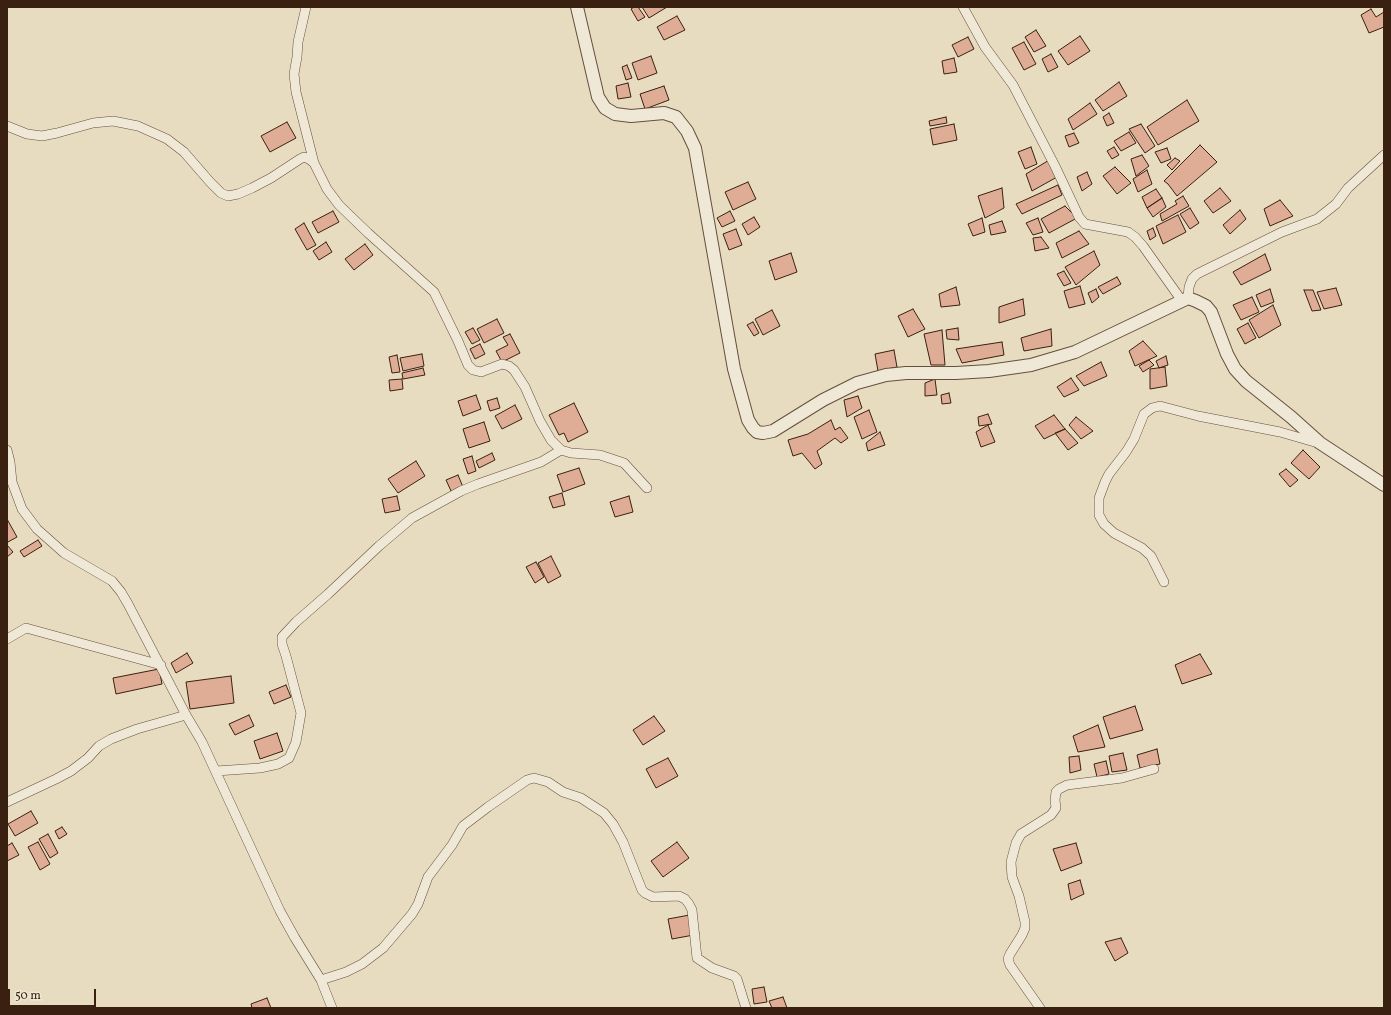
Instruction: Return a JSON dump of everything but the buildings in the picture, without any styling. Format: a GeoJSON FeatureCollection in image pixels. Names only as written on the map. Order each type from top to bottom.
{"type":"FeatureCollection","features":[{"type":"Feature","properties":{"kind":"street"},"geometry":{"type":"LineString","coordinates":[[306,7],[298,42],[294,74],[296,92],[314,163],[327,190],[368,233],[434,292],[458,341],[468,366],[481,372],[502,364],[509,366],[514,370],[525,388],[540,421],[551,440],[561,450],[600,455],[624,463],[647,488]]}},
{"type":"Feature","properties":{"kind":"street"},"geometry":{"type":"LineString","coordinates":[[577,7],[598,97],[605,108],[615,114],[631,116],[664,112],[676,117],[688,131],[695,148],[734,369],[748,420],[757,432],[763,433],[774,431],[823,400],[857,383],[892,374],[989,371],[1031,365],[1075,352],[1185,300],[1201,303],[1211,312],[1227,354],[1235,370],[1246,381],[1324,445],[1384,486]]}},
{"type":"Feature","properties":{"kind":"street"},"geometry":{"type":"LineString","coordinates":[[963,7],[985,47],[1013,85],[1056,166],[1079,217],[1085,224],[1128,232],[1135,237],[1185,300]]}},
{"type":"Feature","properties":{"kind":"street"},"geometry":{"type":"LineString","coordinates":[[7,126],[27,134],[42,136],[57,134],[93,123],[113,121],[138,126],[166,139],[184,152],[221,193],[228,196],[238,194],[252,188],[304,157],[314,163]]}},
{"type":"Feature","properties":{"kind":"street"},"geometry":{"type":"LineString","coordinates":[[1185,300],[1192,279],[1197,274],[1282,232],[1317,219],[1336,204],[1348,188],[1384,154]]}},
{"type":"Feature","properties":{"kind":"street"},"geometry":{"type":"LineString","coordinates":[[1164,582],[1151,556],[1142,548],[1114,533],[1104,524],[1099,515],[1099,498],[1105,482],[1134,439],[1144,414],[1152,408],[1160,406],[1198,416],[1280,432],[1324,445]]}},
{"type":"Feature","properties":{"kind":"street"},"geometry":{"type":"LineString","coordinates":[[7,450],[12,482],[22,509],[37,529],[64,553],[112,581],[128,604],[186,715],[202,742],[280,911],[321,980],[332,1008]]}},
{"type":"Feature","properties":{"kind":"street"},"geometry":{"type":"LineString","coordinates":[[216,771],[266,767],[278,764],[289,758],[296,742],[301,713],[282,644],[282,637],[296,622],[412,518],[462,491],[541,462],[561,450]]}},
{"type":"Feature","properties":{"kind":"street"},"geometry":{"type":"LineString","coordinates":[[7,639],[26,628],[161,665]]}},
{"type":"Feature","properties":{"kind":"street"},"geometry":{"type":"LineString","coordinates":[[7,802],[71,771],[88,758],[99,746],[111,739],[137,729],[186,715]]}},
{"type":"Feature","properties":{"kind":"street"},"geometry":{"type":"LineString","coordinates":[[1040,1008],[1008,959],[1025,928],[1019,896],[1012,877],[1011,862],[1016,843],[1021,834],[1051,815],[1056,808],[1056,792],[1059,789],[1067,786],[1122,778],[1154,769]]}},
{"type":"Feature","properties":{"kind":"street"},"geometry":{"type":"LineString","coordinates":[[321,980],[346,972],[362,964],[383,948],[412,914],[418,904],[428,877],[452,845],[463,826],[527,780],[534,778],[548,782],[563,792],[581,798],[604,813],[613,824],[623,842],[642,890],[645,893],[653,896],[679,896],[685,899],[692,910],[697,958],[712,968],[734,976],[737,979],[746,1008]]}}]}
